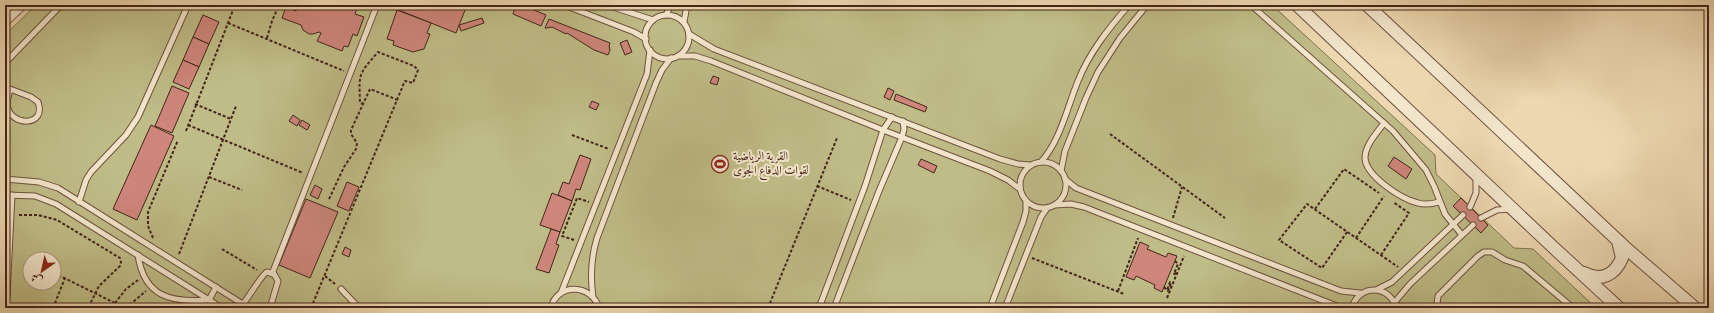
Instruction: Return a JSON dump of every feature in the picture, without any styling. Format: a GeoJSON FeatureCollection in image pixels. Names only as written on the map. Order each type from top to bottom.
{"type":"FeatureCollection","features":[{"type":"Feature","properties":{"kind":"street"},"geometry":{"type":"LineString","coordinates":[[5,19],[20,5]]}},
{"type":"Feature","properties":{"kind":"street"},"geometry":{"type":"LineString","coordinates":[[1297,5],[1574,267],[1620,308]]}},
{"type":"Feature","properties":{"kind":"street"},"geometry":{"type":"LineString","coordinates":[[1367,5],[1618,240],[1695,308]]}},
{"type":"Feature","properties":{"kind":"street"},"geometry":{"type":"LineString","coordinates":[[1574,267],[1597,278],[1606,276],[1620,264],[1622,258],[1618,240]]}},
{"type":"Feature","properties":{"kind":"lane"},"geometry":{"type":"LineString","coordinates":[[5,63],[61,5]]}},
{"type":"Feature","properties":{"kind":"lane"},"geometry":{"type":"LineString","coordinates":[[79,202],[89,176],[126,135],[138,117],[188,5]]}},
{"type":"Feature","properties":{"kind":"lane"},"geometry":{"type":"LineString","coordinates":[[272,274],[377,5]]}},
{"type":"Feature","properties":{"kind":"lane"},"geometry":{"type":"LineString","coordinates":[[564,5],[634,32],[646,39]]}},
{"type":"Feature","properties":{"kind":"lane"},"geometry":{"type":"LineString","coordinates":[[607,5],[653,20]]}},
{"type":"Feature","properties":{"kind":"lane"},"geometry":{"type":"LineString","coordinates":[[666,15],[671,5]]}},
{"type":"Feature","properties":{"kind":"lane"},"geometry":{"type":"LineString","coordinates":[[684,22],[687,5]]}},
{"type":"Feature","properties":{"kind":"lane"},"geometry":{"type":"LineString","coordinates":[[1041,162],[1054,144],[1078,81],[1087,62],[1129,5]]}},
{"type":"Feature","properties":{"kind":"lane"},"geometry":{"type":"LineString","coordinates":[[1061,171],[1065,151],[1098,72],[1116,44],[1147,5]]}},
{"type":"Feature","properties":{"kind":"lane"},"geometry":{"type":"LineString","coordinates":[[1250,5],[1384,123],[1407,146],[1426,170],[1445,214],[1462,235]]}},
{"type":"Feature","properties":{"kind":"lane"},"geometry":{"type":"LineString","coordinates":[[561,293],[647,74],[650,50],[646,39],[647,29],[653,20],[666,15],[679,18],[684,22],[689,34],[686,49],[679,56]]}},
{"type":"Feature","properties":{"kind":"lane"},"geometry":{"type":"LineString","coordinates":[[689,34],[714,49],[1000,159],[1030,166],[1041,162],[1049,162],[1061,171],[1065,179],[1065,193],[1061,200],[1047,208],[1041,216],[1005,308]]}},
{"type":"Feature","properties":{"kind":"lane"},"geometry":{"type":"LineString","coordinates":[[650,50],[660,57],[671,58],[679,56],[695,56],[707,59],[883,130],[990,171],[1008,180],[1020,189],[1026,200],[1032,205],[1047,208]]}},
{"type":"Feature","properties":{"kind":"lane"},"geometry":{"type":"LineString","coordinates":[[599,308],[594,297],[591,262],[596,238],[656,82],[662,70],[671,58]]}},
{"type":"Feature","properties":{"kind":"lane"},"geometry":{"type":"LineString","coordinates":[[7,88],[31,97],[38,102],[39,110],[37,116],[33,120],[27,122],[19,120],[9,111],[7,102],[7,88]]}},
{"type":"Feature","properties":{"kind":"lane"},"geometry":{"type":"LineString","coordinates":[[819,308],[859,203],[883,130],[892,117]]}},
{"type":"Feature","properties":{"kind":"lane"},"geometry":{"type":"LineString","coordinates":[[834,308],[902,137],[904,129],[903,121]]}},
{"type":"Feature","properties":{"kind":"lane"},"geometry":{"type":"LineString","coordinates":[[1384,123],[1367,148],[1365,160],[1370,170],[1375,177],[1385,185],[1410,200],[1422,204],[1439,202]]}},
{"type":"Feature","properties":{"kind":"lane"},"geometry":{"type":"LineString","coordinates":[[1020,189],[1022,176],[1030,166]]}},
{"type":"Feature","properties":{"kind":"lane"},"geometry":{"type":"LineString","coordinates":[[1470,207],[1474,200],[1477,186],[1474,171]]}},
{"type":"Feature","properties":{"kind":"lane"},"geometry":{"type":"LineString","coordinates":[[5,179],[39,182],[58,188],[249,308]]}},
{"type":"Feature","properties":{"kind":"lane"},"geometry":{"type":"LineString","coordinates":[[1065,179],[1076,188],[1341,291],[1360,294]]}},
{"type":"Feature","properties":{"kind":"lane"},"geometry":{"type":"LineString","coordinates":[[5,195],[35,196],[48,200],[222,308]]}},
{"type":"Feature","properties":{"kind":"lane"},"geometry":{"type":"LineString","coordinates":[[7,296],[12,195]]}},
{"type":"Feature","properties":{"kind":"lane"},"geometry":{"type":"LineString","coordinates":[[990,308],[1023,222],[1026,211],[1026,200]]}},
{"type":"Feature","properties":{"kind":"lane"},"geometry":{"type":"LineString","coordinates":[[1055,204],[1064,203],[1078,205],[1342,308]]}},
{"type":"Feature","properties":{"kind":"lane"},"geometry":{"type":"LineString","coordinates":[[1481,218],[1497,210],[1514,209]]}},
{"type":"Feature","properties":{"kind":"lane"},"geometry":{"type":"LineString","coordinates":[[1352,308],[1354,302],[1360,294],[1366,291],[1378,289],[1392,282],[1463,215]]}},
{"type":"Feature","properties":{"kind":"lane"},"geometry":{"type":"LineString","coordinates":[[1378,289],[1388,294],[1395,306],[1410,284],[1473,225]]}},
{"type":"Feature","properties":{"kind":"lane"},"geometry":{"type":"LineString","coordinates":[[1441,308],[1437,304],[1438,296],[1478,256],[1488,251],[1505,260],[1527,268],[1573,308]]}},
{"type":"Feature","properties":{"kind":"lane"},"geometry":{"type":"LineString","coordinates":[[138,255],[143,276],[151,287],[179,301],[209,300]]}},
{"type":"Feature","properties":{"kind":"lane"},"geometry":{"type":"LineString","coordinates":[[243,304],[267,272],[276,276],[278,284],[270,308]]}},
{"type":"Feature","properties":{"kind":"lane"},"geometry":{"type":"LineString","coordinates":[[209,300],[216,287]]}},
{"type":"Feature","properties":{"kind":"lane"},"geometry":{"type":"LineString","coordinates":[[340,289],[359,308]]}},
{"type":"Feature","properties":{"kind":"lane"},"geometry":{"type":"LineString","coordinates":[[551,308],[556,298],[561,293],[569,289],[578,289],[594,297]]}},
{"type":"Feature","properties":{"kind":"path"},"geometry":{"type":"LineString","coordinates":[[186,131],[195,104],[235,5]]}},
{"type":"Feature","properties":{"kind":"path"},"geometry":{"type":"LineString","coordinates":[[267,38],[279,5]]}},
{"type":"Feature","properties":{"kind":"path"},"geometry":{"type":"LineString","coordinates":[[228,23],[360,77]]}},
{"type":"Feature","properties":{"kind":"path"},"geometry":{"type":"LineString","coordinates":[[311,308],[405,81],[411,83],[414,80],[418,70],[416,67],[378,52],[362,70],[360,77],[360,103],[364,104]]}},
{"type":"Feature","properties":{"kind":"path"},"geometry":{"type":"LineString","coordinates":[[329,199],[344,167],[356,149],[357,143],[351,134],[351,130],[370,89],[398,100]]}},
{"type":"Feature","properties":{"kind":"path"},"geometry":{"type":"LineString","coordinates":[[195,104],[231,119]]}},
{"type":"Feature","properties":{"kind":"path"},"geometry":{"type":"LineString","coordinates":[[176,262],[236,106]]}},
{"type":"Feature","properties":{"kind":"path"},"geometry":{"type":"LineString","coordinates":[[188,125],[310,176]]}},
{"type":"Feature","properties":{"kind":"path"},"geometry":{"type":"LineString","coordinates":[[1110,134],[1225,218]]}},
{"type":"Feature","properties":{"kind":"path"},"geometry":{"type":"LineString","coordinates":[[572,135],[616,152]]}},
{"type":"Feature","properties":{"kind":"path"},"geometry":{"type":"LineString","coordinates":[[768,308],[837,138]]}},
{"type":"Feature","properties":{"kind":"path"},"geometry":{"type":"LineString","coordinates":[[161,253],[148,226],[148,212],[178,140]]}},
{"type":"Feature","properties":{"kind":"path"},"geometry":{"type":"LineString","coordinates":[[1315,209],[1344,169],[1384,196],[1356,238]]}},
{"type":"Feature","properties":{"kind":"path"},"geometry":{"type":"LineString","coordinates":[[208,177],[242,190]]}},
{"type":"Feature","properties":{"kind":"path"},"geometry":{"type":"LineString","coordinates":[[817,186],[859,203]]}},
{"type":"Feature","properties":{"kind":"path"},"geometry":{"type":"LineString","coordinates":[[1174,217],[1182,187]]}},
{"type":"Feature","properties":{"kind":"path"},"geometry":{"type":"LineString","coordinates":[[581,243],[562,236],[577,198],[596,205]]}},
{"type":"Feature","properties":{"kind":"path"},"geometry":{"type":"LineString","coordinates":[[1382,255],[1409,213],[1390,200]]}},
{"type":"Feature","properties":{"kind":"path"},"geometry":{"type":"LineString","coordinates":[[1347,232],[1322,268],[1279,240],[1307,204],[1404,271]]}},
{"type":"Feature","properties":{"kind":"path"},"geometry":{"type":"LineString","coordinates":[[11,216],[38,215],[51,218],[120,258],[120,266],[99,286],[88,308]]}},
{"type":"Feature","properties":{"kind":"path"},"geometry":{"type":"LineString","coordinates":[[1117,292],[1141,229]]}},
{"type":"Feature","properties":{"kind":"path"},"geometry":{"type":"LineString","coordinates":[[1167,298],[1188,247]]}},
{"type":"Feature","properties":{"kind":"path"},"geometry":{"type":"LineString","coordinates":[[222,249],[264,274]]}},
{"type":"Feature","properties":{"kind":"path"},"geometry":{"type":"LineString","coordinates":[[1026,256],[1124,294]]}},
{"type":"Feature","properties":{"kind":"path"},"geometry":{"type":"LineString","coordinates":[[1175,261],[1178,264],[1174,274],[1175,275],[1181,264]]}},
{"type":"Feature","properties":{"kind":"path"},"geometry":{"type":"LineString","coordinates":[[115,303],[130,285],[143,276]]}},
{"type":"Feature","properties":{"kind":"path"},"geometry":{"type":"LineString","coordinates":[[325,276],[340,289]]}},
{"type":"Feature","properties":{"kind":"path"},"geometry":{"type":"LineString","coordinates":[[53,308],[64,278],[126,308],[151,287]]}},
{"type":"Feature","properties":{"kind":"path"},"geometry":{"type":"LineString","coordinates":[[1164,287],[1168,290],[1170,282],[1168,291],[1170,292]]}},
{"type":"Feature","properties":{"kind":"shaded area","name":"القرية الرياضية لقوات الدفاع الجوى"},"geometry":{"type":"Polygon","coordinates":[[[36,5],[1272,5],[1435,155],[1436,174],[1514,248],[1533,249],[1596,308],[5,308],[5,35],[36,5]]]}},
{"type":"Feature","properties":{"kind":"building"},"geometry":{"type":"Polygon","coordinates":[[[297,5],[355,5],[358,6],[355,14],[364,17],[357,36],[353,34],[348,47],[344,46],[342,51],[317,41],[321,33],[309,34],[303,30],[301,25],[282,18],[286,7],[296,11],[297,5]]]}},
{"type":"Feature","properties":{"kind":"building"},"geometry":{"type":"Polygon","coordinates":[[[398,5],[467,5],[456,33],[396,9],[398,5]]]}},
{"type":"Feature","properties":{"kind":"building"},"geometry":{"type":"Polygon","coordinates":[[[516,5],[522,5],[546,15],[541,26],[513,14],[516,5]]]}},
{"type":"Feature","properties":{"kind":"building"},"geometry":{"type":"Polygon","coordinates":[[[397,10],[431,23],[427,33],[430,34],[424,49],[413,52],[393,45],[394,41],[387,39],[397,10]]]}},
{"type":"Feature","properties":{"kind":"building"},"geometry":{"type":"Polygon","coordinates":[[[203,15],[219,22],[209,44],[193,37],[203,15]]]}},
{"type":"Feature","properties":{"kind":"building"},"geometry":{"type":"Polygon","coordinates":[[[482,18],[484,23],[461,31],[459,25],[482,18]]]}},
{"type":"Feature","properties":{"kind":"building"},"geometry":{"type":"Polygon","coordinates":[[[549,19],[610,43],[608,55],[594,50],[567,33],[566,34],[552,27],[545,28],[549,19]]]}},
{"type":"Feature","properties":{"kind":"building"},"geometry":{"type":"Polygon","coordinates":[[[193,37],[209,44],[199,67],[183,60],[193,37]]]}},
{"type":"Feature","properties":{"kind":"building"},"geometry":{"type":"Polygon","coordinates":[[[627,40],[632,52],[625,55],[620,43],[627,40]]]}},
{"type":"Feature","properties":{"kind":"building"},"geometry":{"type":"Polygon","coordinates":[[[183,60],[199,67],[189,89],[173,82],[183,60]]]}},
{"type":"Feature","properties":{"kind":"building"},"geometry":{"type":"Polygon","coordinates":[[[713,76],[719,78],[717,85],[710,83],[713,76]]]}},
{"type":"Feature","properties":{"kind":"building"},"geometry":{"type":"Polygon","coordinates":[[[172,86],[189,93],[172,133],[155,126],[172,86]]]}},
{"type":"Feature","properties":{"kind":"building"},"geometry":{"type":"Polygon","coordinates":[[[888,88],[894,91],[890,100],[884,97],[888,88]]]}},
{"type":"Feature","properties":{"kind":"building"},"geometry":{"type":"Polygon","coordinates":[[[896,94],[927,107],[925,112],[894,100],[896,94]]]}},
{"type":"Feature","properties":{"kind":"building"},"geometry":{"type":"Polygon","coordinates":[[[592,101],[599,104],[596,110],[589,107],[592,101]]]}},
{"type":"Feature","properties":{"kind":"building"},"geometry":{"type":"Polygon","coordinates":[[[293,115],[300,120],[297,126],[289,121],[293,115]]]}},
{"type":"Feature","properties":{"kind":"building"},"geometry":{"type":"Polygon","coordinates":[[[302,120],[310,125],[307,130],[299,125],[302,120]]]}},
{"type":"Feature","properties":{"kind":"building"},"geometry":{"type":"Polygon","coordinates":[[[151,125],[174,136],[137,220],[113,209],[151,125]]]}},
{"type":"Feature","properties":{"kind":"building"},"geometry":{"type":"Polygon","coordinates":[[[580,155],[591,159],[580,190],[576,189],[572,201],[558,195],[563,182],[569,184],[580,155]]]}},
{"type":"Feature","properties":{"kind":"building"},"geometry":{"type":"Polygon","coordinates":[[[1394,157],[1412,169],[1406,179],[1388,166],[1394,157]]]}},
{"type":"Feature","properties":{"kind":"building"},"geometry":{"type":"Polygon","coordinates":[[[921,159],[937,166],[934,173],[918,165],[921,159]]]}},
{"type":"Feature","properties":{"kind":"building"},"geometry":{"type":"Polygon","coordinates":[[[347,182],[359,187],[349,211],[337,206],[347,182]]]}},
{"type":"Feature","properties":{"kind":"building"},"geometry":{"type":"Polygon","coordinates":[[[315,185],[322,189],[318,199],[310,195],[315,185]]]}},
{"type":"Feature","properties":{"kind":"building"},"geometry":{"type":"Polygon","coordinates":[[[552,193],[572,201],[560,232],[540,225],[552,193]]]}},
{"type":"Feature","properties":{"kind":"building"},"geometry":{"type":"Polygon","coordinates":[[[1461,198],[1488,225],[1481,233],[1453,206],[1461,198]]]}},
{"type":"Feature","properties":{"kind":"building"},"geometry":{"type":"Polygon","coordinates":[[[306,199],[338,212],[310,278],[279,265],[306,199]]]}},
{"type":"Feature","properties":{"kind":"building"},"geometry":{"type":"Polygon","coordinates":[[[551,229],[560,232],[556,244],[559,245],[549,273],[536,269],[551,229]]]}},
{"type":"Feature","properties":{"kind":"building"},"geometry":{"type":"Polygon","coordinates":[[[1140,242],[1149,246],[1147,249],[1166,257],[1168,253],[1177,256],[1162,292],[1154,288],[1155,285],[1136,276],[1134,280],[1126,277],[1140,242]]]}},
{"type":"Feature","properties":{"kind":"building"},"geometry":{"type":"Polygon","coordinates":[[[345,247],[351,250],[349,257],[342,254],[345,247]]]}},
{"type":"Feature","properties":{"kind":"place","name":"القرية الرياضية لقوات الدفاع الجوى"},"geometry":{"type":"Point","coordinates":[720,164]}}]}
